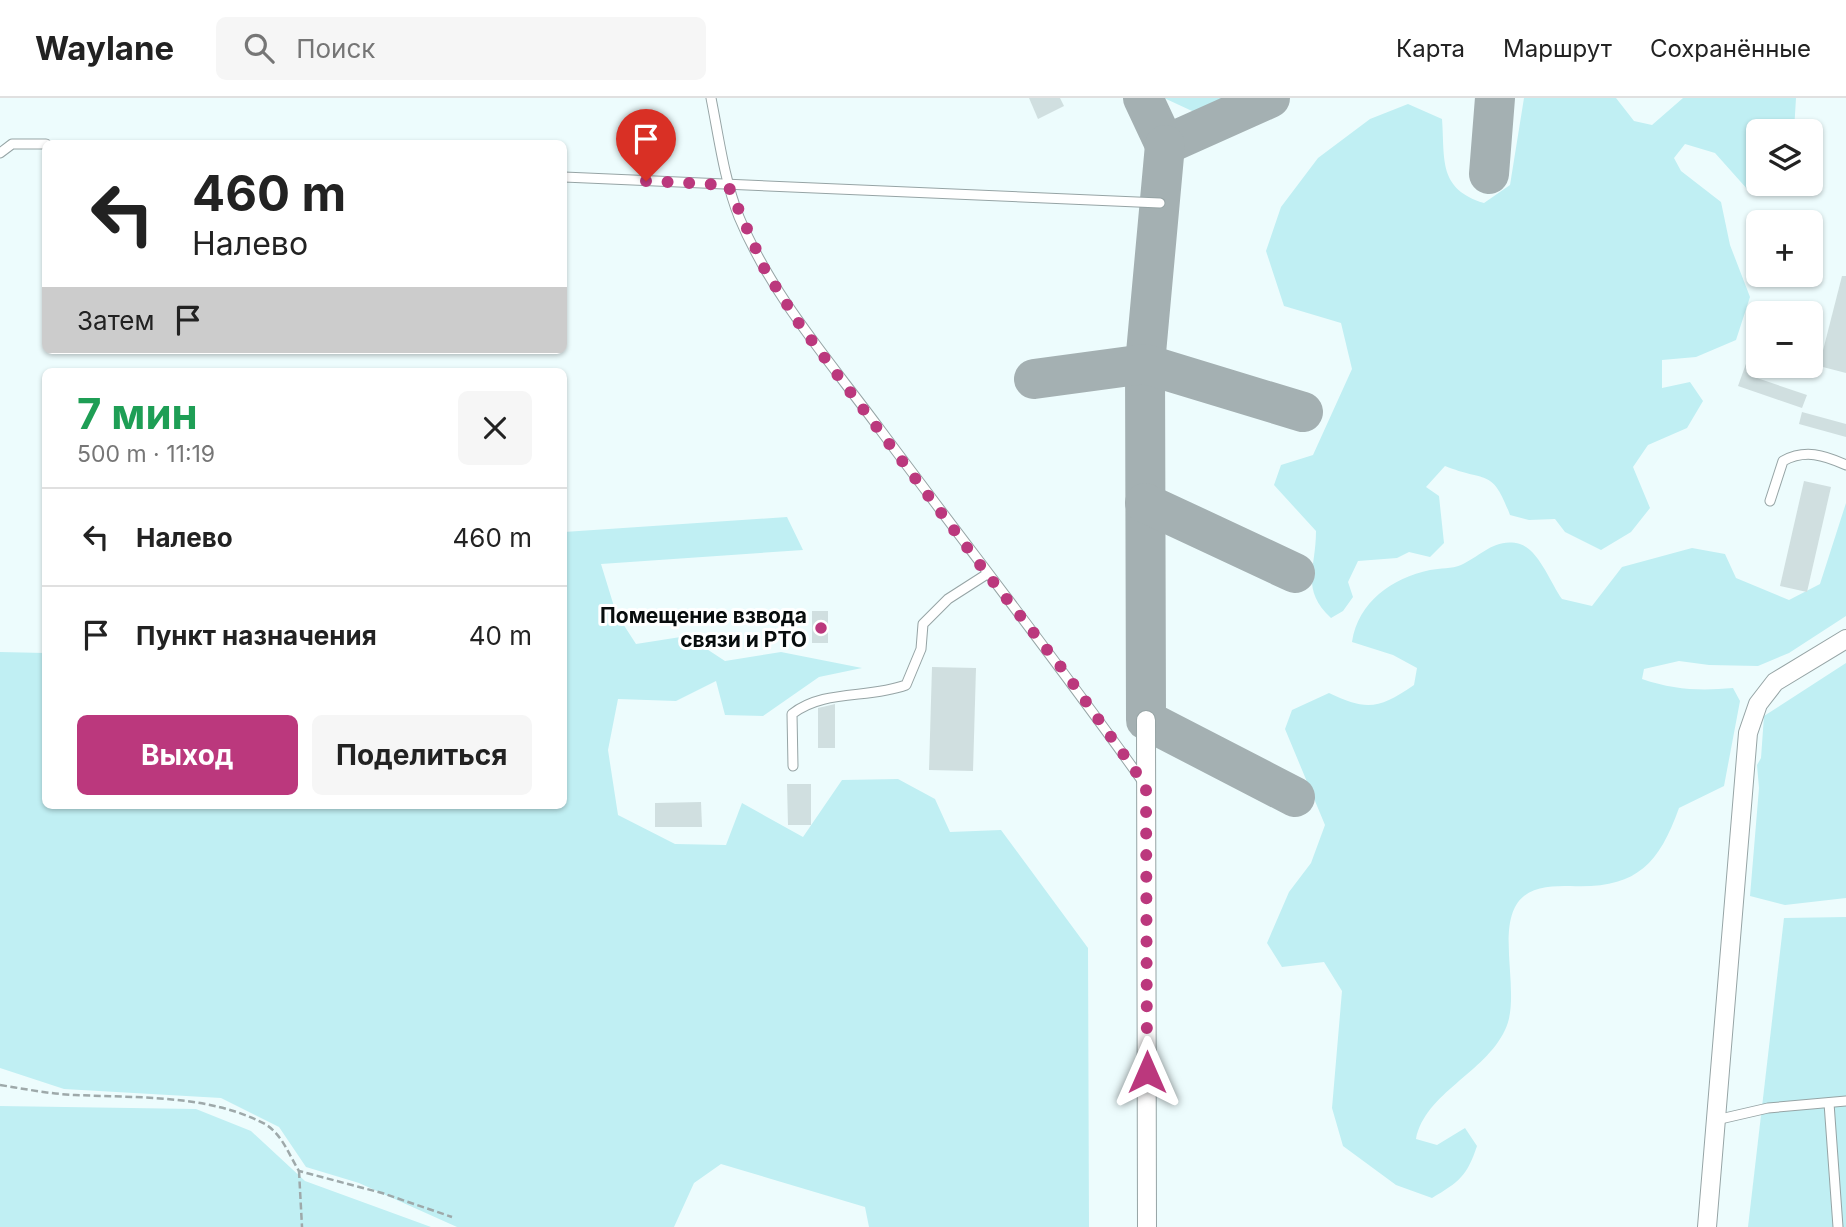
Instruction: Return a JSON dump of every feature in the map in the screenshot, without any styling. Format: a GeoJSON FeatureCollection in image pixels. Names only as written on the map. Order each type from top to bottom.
{"type":"FeatureCollection","features":[{"type":"Feature","properties":{"kind":"street"},"geometry":{"type":"LineString","coordinates":[[1707,1227],[1748,733],[1758,704],[1775,682],[1846,639]]}},
{"type":"Feature","properties":{"kind":"street"},"geometry":{"type":"LineString","coordinates":[[1146,720],[1147,1227]]}},
{"type":"Feature","properties":{"kind":"lane"},"geometry":{"type":"LineString","coordinates":[[711,98],[728,185],[765,270],[800,325],[987,574],[1064,671],[1146,786]]}},
{"type":"Feature","properties":{"kind":"lane"},"geometry":{"type":"LineString","coordinates":[[0,153],[12,144],[42,144]]}},
{"type":"Feature","properties":{"kind":"lane"},"geometry":{"type":"LineString","coordinates":[[567,177],[1160,203]]}},
{"type":"Feature","properties":{"kind":"lane"},"geometry":{"type":"LineString","coordinates":[[1770,500],[1783,461],[1797,453],[1826,456],[1846,465]]}},
{"type":"Feature","properties":{"kind":"lane"},"geometry":{"type":"LineString","coordinates":[[793,766],[792,714],[808,702],[887,692],[906,685],[921,649],[923,624],[948,599],[987,574]]}},
{"type":"Feature","properties":{"kind":"lane"},"geometry":{"type":"LineString","coordinates":[[1714,1120],[1768,1108],[1846,1101]]}},
{"type":"Feature","properties":{"kind":"lane"},"geometry":{"type":"LineString","coordinates":[[1829,1103],[1838,1227]]}},
{"type":"Feature","properties":{"kind":"path"},"geometry":{"type":"LineString","coordinates":[[0,1085],[71,1095],[182,1100],[265,1125],[280,1137],[299,1171],[302,1227]]}},
{"type":"Feature","properties":{"kind":"path"},"geometry":{"type":"LineString","coordinates":[[299,1171],[359,1186],[452,1217]]}},
{"type":"Feature","properties":{"kind":"shaded area"},"geometry":{"type":"Polygon","coordinates":[[[1164,98],[1246,98],[1205,117],[1164,98]]]}},
{"type":"Feature","properties":{"kind":"shaded area"},"geometry":{"type":"Polygon","coordinates":[[[1524,98],[1616,98],[1634,121],[1652,125],[1683,98],[1796,98],[1795,119],[1746,119],[1746,188],[1715,153],[1685,144],[1674,158],[1681,171],[1721,202],[1730,245],[1750,297],[1746,301],[1736,340],[1696,357],[1662,360],[1662,388],[1690,382],[1703,401],[1687,428],[1648,445],[1633,467],[1650,508],[1631,532],[1601,550],[1565,532],[1555,519],[1529,520],[1510,515],[1493,483],[1445,466],[1426,487],[1439,496],[1444,543],[1430,557],[1409,552],[1397,558],[1358,561],[1348,582],[1353,597],[1343,611],[1331,618],[1321,607],[1313,588],[1316,531],[1274,485],[1281,465],[1313,455],[1352,369],[1341,323],[1284,306],[1266,251],[1281,207],[1318,158],[1370,119],[1408,104],[1442,119],[1444,160],[1451,181],[1458,190],[1484,203],[1510,185],[1524,98]]]}},
{"type":"Feature","properties":{"kind":"shaded area"},"geometry":{"type":"Polygon","coordinates":[[[1846,503],[1846,616],[1789,653],[1758,666],[1679,661],[1644,669],[1642,679],[1665,685],[1699,689],[1733,688],[1740,701],[1724,786],[1679,808],[1662,846],[1641,870],[1627,878],[1592,886],[1546,887],[1524,896],[1515,908],[1510,923],[1511,998],[1510,1015],[1505,1030],[1484,1059],[1431,1109],[1416,1139],[1437,1145],[1465,1128],[1477,1146],[1473,1156],[1461,1177],[1432,1198],[1396,1185],[1343,1146],[1332,1108],[1342,991],[1324,962],[1282,967],[1267,943],[1289,892],[1311,863],[1325,825],[1285,729],[1292,710],[1329,693],[1353,703],[1373,705],[1391,699],[1414,685],[1417,668],[1393,655],[1352,642],[1361,615],[1369,604],[1390,586],[1416,574],[1457,566],[1496,545],[1520,544],[1527,547],[1539,560],[1562,599],[1592,606],[1622,567],[1692,548],[1725,554],[1736,578],[1789,600],[1820,584],[1846,503]]]}},
{"type":"Feature","properties":{"kind":"shaded area"},"geometry":{"type":"Polygon","coordinates":[[[787,517],[803,550],[601,564],[616,613],[636,644],[687,636],[725,661],[781,652],[862,668],[819,677],[763,716],[725,715],[716,681],[676,701],[618,699],[608,750],[618,815],[675,844],[726,845],[742,803],[803,837],[842,780],[898,779],[935,799],[950,832],[1001,830],[1088,948],[1089,1227],[869,1227],[865,1207],[721,1164],[694,1183],[674,1227],[457,1227],[359,1183],[306,1167],[279,1127],[221,1098],[64,1089],[0,1068],[0,652],[42,653],[42,809],[567,809],[567,532],[787,517]]]}},
{"type":"Feature","properties":{"kind":"shaded area"},"geometry":{"type":"Polygon","coordinates":[[[1846,663],[1846,898],[1785,905],[1750,896],[1759,788],[1757,765],[1761,758],[1764,716],[1846,663]]]}},
{"type":"Feature","properties":{"kind":"shaded area"},"geometry":{"type":"Polygon","coordinates":[[[1846,917],[1846,1227],[1748,1227],[1784,918],[1846,917]]]}},
{"type":"Feature","properties":{"kind":"shaded area"},"geometry":{"type":"Polygon","coordinates":[[[0,1106],[196,1109],[251,1131],[305,1181],[431,1227],[0,1227],[0,1106]]]}},
{"type":"Feature","properties":{"kind":"building"},"geometry":{"type":"Polygon","coordinates":[[[1029,98],[1060,98],[1064,106],[1038,119],[1029,98]]]}},
{"type":"Feature","properties":{"kind":"building"},"geometry":{"type":"Polygon","coordinates":[[[1842,276],[1846,276],[1846,373],[1823,367],[1823,350],[1842,276]]]}},
{"type":"Feature","properties":{"kind":"building"},"geometry":{"type":"Polygon","coordinates":[[[1746,364],[1746,378],[1757,378],[1807,395],[1802,408],[1738,386],[1746,364]]]}},
{"type":"Feature","properties":{"kind":"building"},"geometry":{"type":"Polygon","coordinates":[[[1802,412],[1846,424],[1846,437],[1799,424],[1802,412]]]}},
{"type":"Feature","properties":{"kind":"building"},"geometry":{"type":"Polygon","coordinates":[[[1804,481],[1831,487],[1807,592],[1780,586],[1804,481]]]}},
{"type":"Feature","properties":{"kind":"building"},"geometry":{"type":"Polygon","coordinates":[[[812,611],[828,611],[828,643],[812,643],[812,611]]]}},
{"type":"Feature","properties":{"kind":"building"},"geometry":{"type":"Polygon","coordinates":[[[932,667],[976,668],[973,771],[929,770],[932,667]]]}},
{"type":"Feature","properties":{"kind":"building"},"geometry":{"type":"Polygon","coordinates":[[[835,704],[835,748],[818,748],[818,708],[835,704]]]}},
{"type":"Feature","properties":{"kind":"building"},"geometry":{"type":"Polygon","coordinates":[[[787,784],[811,784],[811,825],[788,825],[787,784]]]}},
{"type":"Feature","properties":{"kind":"building"},"geometry":{"type":"Polygon","coordinates":[[[701,802],[702,827],[655,827],[655,803],[701,802]]]}},
{"type":"Feature","properties":{"kind":"taxiway"},"geometry":{"type":"LineString","coordinates":[[1143,98],[1165,145],[1270,98]]}},
{"type":"Feature","properties":{"kind":"taxiway"},"geometry":{"type":"LineString","coordinates":[[1489,174],[1495,98]]}},
{"type":"Feature","properties":{"kind":"taxiway"},"geometry":{"type":"LineString","coordinates":[[1165,145],[1145,364],[1146,720],[1295,797]]}},
{"type":"Feature","properties":{"kind":"taxiway"},"geometry":{"type":"LineString","coordinates":[[1034,379],[1145,364],[1303,412]]}},
{"type":"Feature","properties":{"kind":"taxiway"},"geometry":{"type":"LineString","coordinates":[[1145,503],[1295,573]]}},
{"type":"Feature","properties":{"kind":"place","name":"Помещение взвода связи и РТО"},"geometry":{"type":"Point","coordinates":[821,628]}},
{"type":"Feature","properties":{"kind":"route"},"geometry":{"type":"LineString","coordinates":[[646,181],[728,185],[765,270],[800,325],[987,574],[1064,671],[1146,786],[1147,1072]]}}]}
